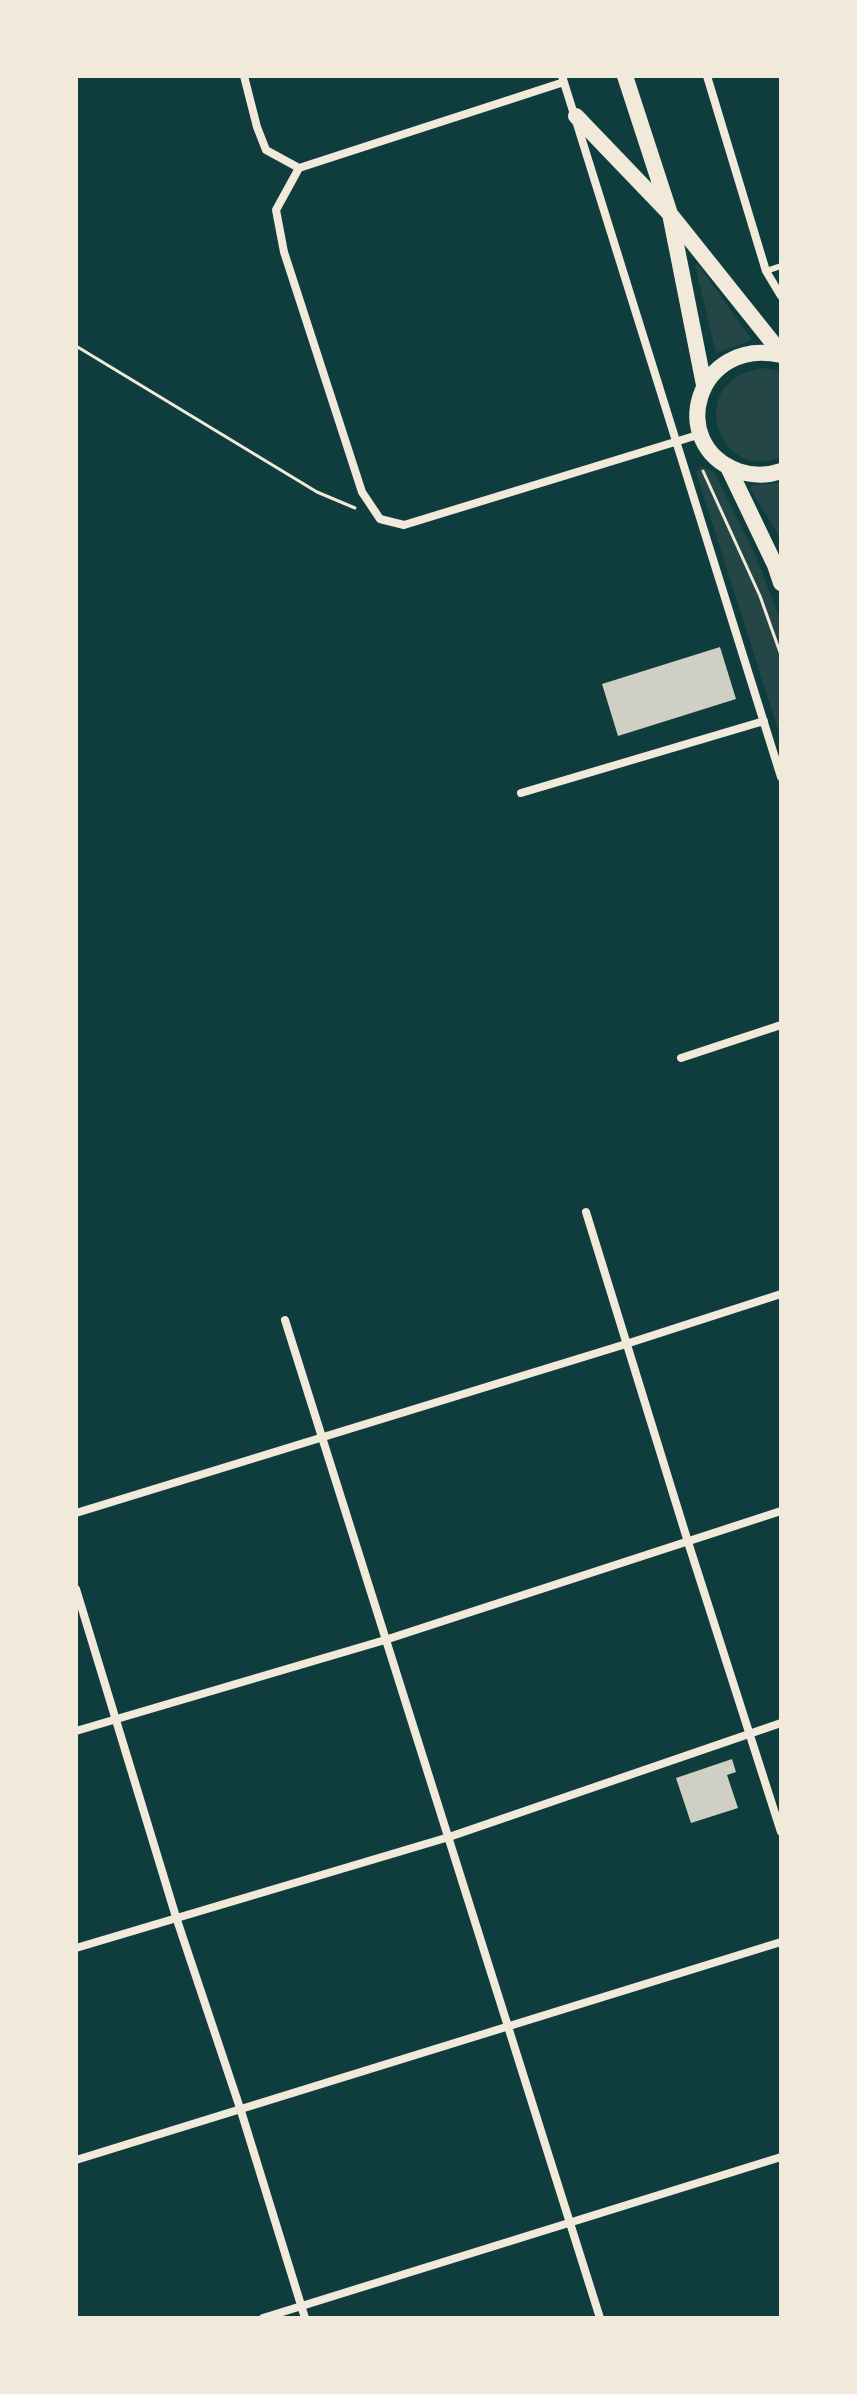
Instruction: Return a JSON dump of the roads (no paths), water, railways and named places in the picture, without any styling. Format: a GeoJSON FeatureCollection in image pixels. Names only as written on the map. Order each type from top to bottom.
{"type":"FeatureCollection","features":[{"type":"Feature","properties":{"kind":"main road"},"geometry":{"type":"LineString","coordinates":[[625,76],[670,214],[704,385],[697,415],[701,434],[716,458],[728,467],[748,475],[770,475],[781,471]]}},
{"type":"Feature","properties":{"kind":"main road"},"geometry":{"type":"LineString","coordinates":[[576,116],[670,214],[781,354]]}},
{"type":"Feature","properties":{"kind":"main road"},"geometry":{"type":"LineString","coordinates":[[704,385],[729,359],[746,352],[781,354]]}},
{"type":"Feature","properties":{"kind":"main road"},"geometry":{"type":"LineString","coordinates":[[728,467],[781,583]]}},
{"type":"Feature","properties":{"kind":"street"},"geometry":{"type":"LineString","coordinates":[[244,76],[266,150],[299,168]]}},
{"type":"Feature","properties":{"kind":"street"},"geometry":{"type":"LineString","coordinates":[[707,76],[766,271],[781,296]]}},
{"type":"Feature","properties":{"kind":"street"},"geometry":{"type":"LineString","coordinates":[[701,434],[678,442],[404,525],[380,519],[362,492],[284,252],[276,210],[299,168],[563,79],[678,442],[781,777]]}},
{"type":"Feature","properties":{"kind":"street"},"geometry":{"type":"LineString","coordinates":[[521,793],[764,721]]}},
{"type":"Feature","properties":{"kind":"street"},"geometry":{"type":"LineString","coordinates":[[681,1058],[781,1025]]}},
{"type":"Feature","properties":{"kind":"street"},"geometry":{"type":"LineString","coordinates":[[586,1212],[781,1832]]}},
{"type":"Feature","properties":{"kind":"street"},"geometry":{"type":"LineString","coordinates":[[76,1513],[781,1294]]}},
{"type":"Feature","properties":{"kind":"street"},"geometry":{"type":"LineString","coordinates":[[285,1320],[600,2318]]}},
{"type":"Feature","properties":{"kind":"street"},"geometry":{"type":"LineString","coordinates":[[76,1731],[385,1640],[781,1511]]}},
{"type":"Feature","properties":{"kind":"street"},"geometry":{"type":"LineString","coordinates":[[76,1589],[176,1917],[241,2111],[305,2318]]}},
{"type":"Feature","properties":{"kind":"street"},"geometry":{"type":"LineString","coordinates":[[76,1948],[449,1837],[781,1723]]}},
{"type":"Feature","properties":{"kind":"street"},"geometry":{"type":"LineString","coordinates":[[76,2160],[781,1942]]}},
{"type":"Feature","properties":{"kind":"street"},"geometry":{"type":"LineString","coordinates":[[263,2318],[781,2157]]}},
{"type":"Feature","properties":{"kind":"lane"},"geometry":{"type":"LineString","coordinates":[[766,271],[781,266]]}}]}
